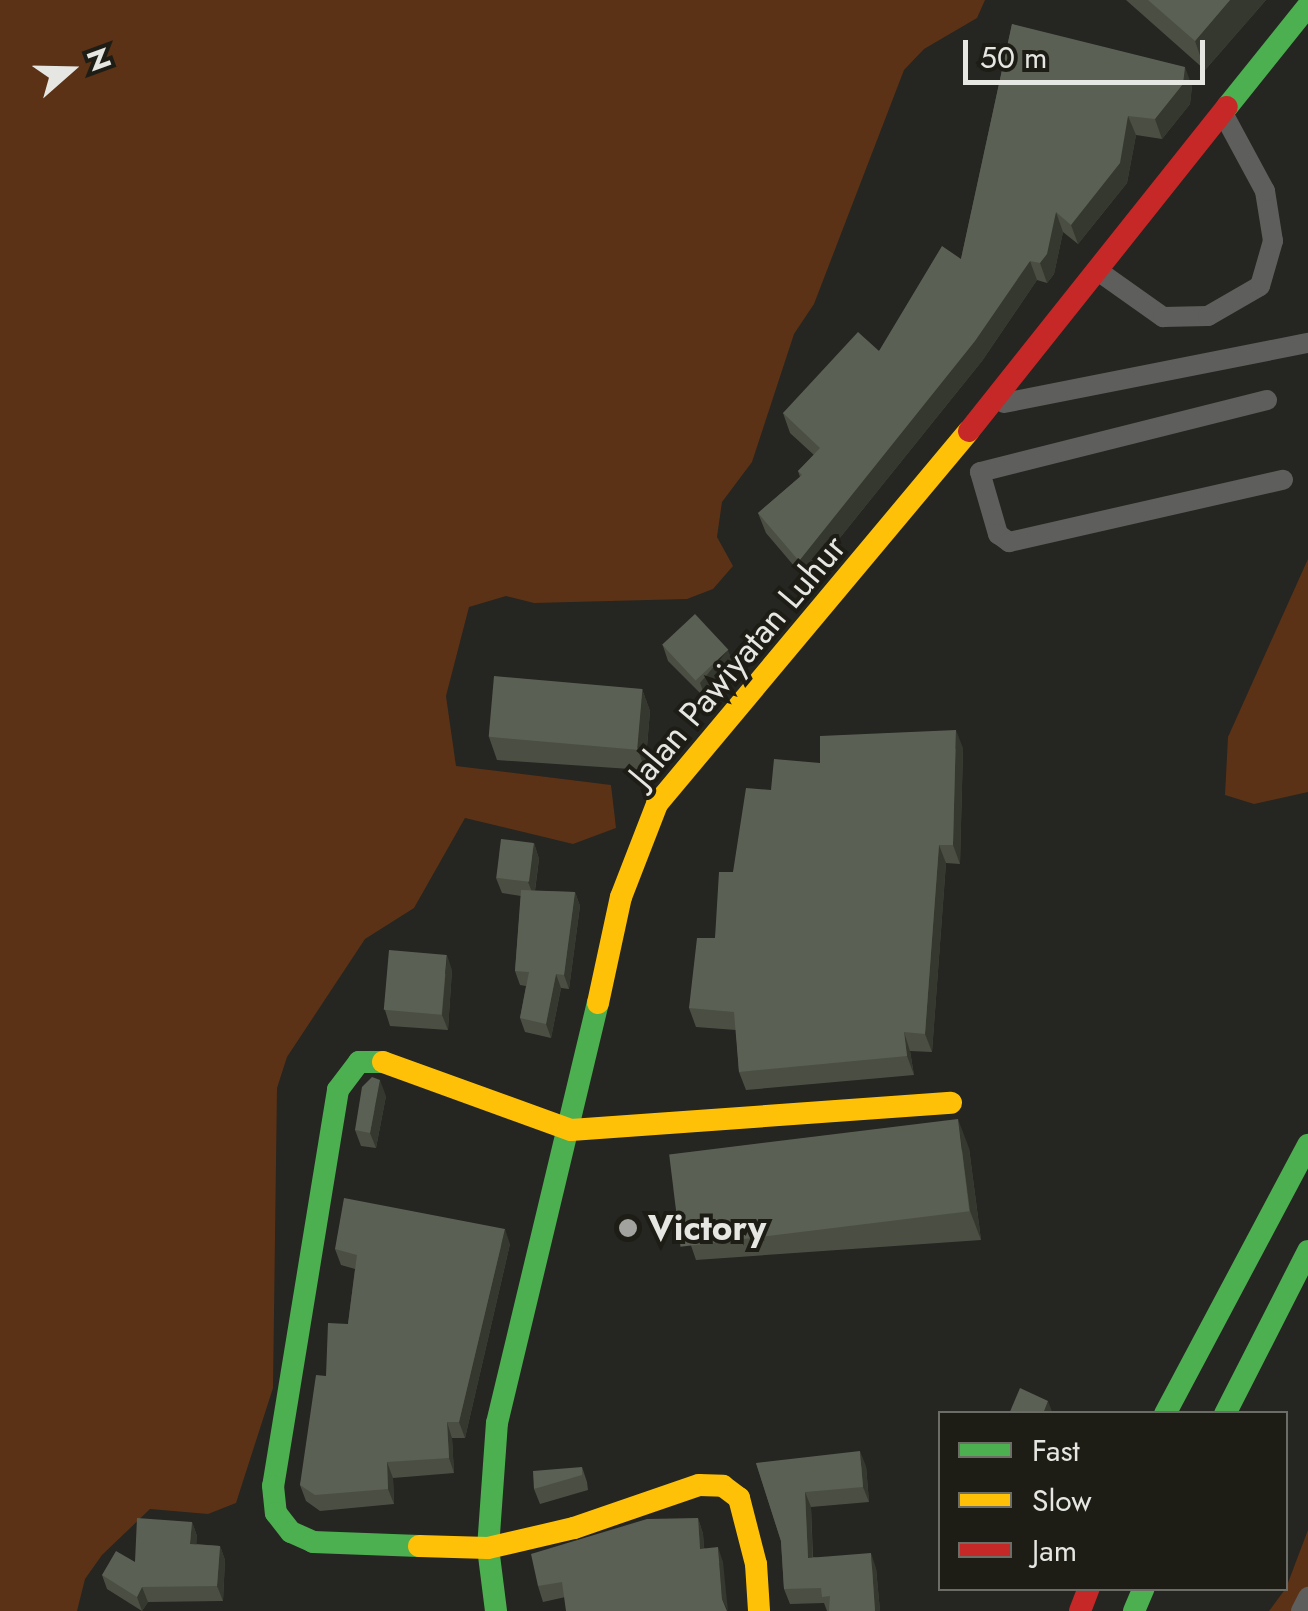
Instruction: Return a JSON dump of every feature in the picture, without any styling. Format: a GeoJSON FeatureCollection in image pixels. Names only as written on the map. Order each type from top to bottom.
{"type":"FeatureCollection","features":[{"type":"Feature","properties":{"kind":"main road","name":"Jalan Pawiyatan Luhur"},"geometry":{"type":"LineString","coordinates":[[496,1611],[488,1548],[497,1423],[571,1130],[620,897],[657,804],[952,452],[1094,268],[1308,6]]}},
{"type":"Feature","properties":{"kind":"main road"},"geometry":{"type":"LineString","coordinates":[[759,1611],[756,1564],[740,1498],[723,1486],[699,1485],[574,1528],[488,1548],[314,1542],[291,1532],[276,1513],[273,1486],[338,1090],[359,1062],[382,1060],[571,1130],[951,1102]]}},
{"type":"Feature","properties":{"kind":"main road"},"geometry":{"type":"LineString","coordinates":[[1167,1411],[1308,1144]]}},
{"type":"Feature","properties":{"kind":"main road"},"geometry":{"type":"LineString","coordinates":[[1227,1411],[1308,1251]]}},
{"type":"Feature","properties":{"kind":"lane"},"geometry":{"type":"LineString","coordinates":[[1094,268],[1163,317],[1208,316],[1260,286],[1273,241],[1265,191],[1222,111]]}},
{"type":"Feature","properties":{"kind":"lane"},"geometry":{"type":"LineString","coordinates":[[988,406],[1308,343]]}},
{"type":"Feature","properties":{"kind":"lane"},"geometry":{"type":"LineString","coordinates":[[980,472],[1267,400]]}},
{"type":"Feature","properties":{"kind":"lane"},"geometry":{"type":"LineString","coordinates":[[952,452],[980,472],[998,534],[1009,542],[1283,480]]}},
{"type":"Feature","properties":{"kind":"lane"},"geometry":{"type":"LineString","coordinates":[[1301,1611],[1308,1597]]}},
{"type":"Feature","properties":{"kind":"shaded area"},"geometry":{"type":"Polygon","coordinates":[[[0,0],[985,0],[977,18],[924,49],[904,70],[814,304],[794,334],[752,462],[722,502],[717,537],[733,566],[713,589],[687,599],[534,603],[506,596],[469,607],[446,696],[456,766],[611,785],[616,828],[573,844],[465,818],[414,908],[365,939],[287,1057],[277,1088],[273,1388],[236,1503],[208,1514],[150,1509],[102,1555],[85,1579],[77,1611],[0,1611],[0,0]]]}},
{"type":"Feature","properties":{"kind":"shaded area"},"geometry":{"type":"Polygon","coordinates":[[[1308,559],[1308,792],[1254,804],[1225,795],[1228,737],[1308,559]]]}},
{"type":"Feature","properties":{"kind":"shaded area"},"geometry":{"type":"Polygon","coordinates":[[[1308,1530],[1308,1611],[1269,1611],[1284,1591],[1288,1591],[1308,1530]]]}},
{"type":"Feature","properties":{"kind":"building"},"geometry":{"type":"Polygon","coordinates":[[[1148,0],[1230,0],[1195,41],[1148,0]]]}},
{"type":"Feature","properties":{"kind":"building"},"geometry":{"type":"Polygon","coordinates":[[[1012,24],[1185,67],[1183,84],[1155,119],[1128,116],[1120,163],[1071,225],[1056,212],[1047,254],[1040,263],[1030,261],[975,341],[799,561],[758,513],[802,475],[798,471],[820,448],[783,413],[858,332],[879,351],[942,246],[961,259],[1012,24]]]}},
{"type":"Feature","properties":{"kind":"building"},"geometry":{"type":"Polygon","coordinates":[[[695,614],[728,650],[696,681],[662,645],[695,614]]]}},
{"type":"Feature","properties":{"kind":"building"},"geometry":{"type":"Polygon","coordinates":[[[494,676],[642,689],[637,750],[489,737],[494,676]]]}},
{"type":"Feature","properties":{"kind":"building"},"geometry":{"type":"Polygon","coordinates":[[[956,730],[953,845],[939,845],[925,1034],[904,1032],[907,1056],[739,1072],[734,1012],[689,1008],[697,938],[715,938],[719,872],[733,872],[746,788],[771,790],[774,759],[820,763],[820,736],[956,730]]]}},
{"type":"Feature","properties":{"kind":"building"},"geometry":{"type":"Polygon","coordinates":[[[501,839],[534,843],[529,882],[496,878],[501,839]]]}},
{"type":"Feature","properties":{"kind":"building"},"geometry":{"type":"Polygon","coordinates":[[[521,890],[575,892],[564,975],[556,974],[546,1024],[520,1018],[529,972],[515,971],[521,890]]]}},
{"type":"Feature","properties":{"kind":"building"},"geometry":{"type":"Polygon","coordinates":[[[389,950],[447,955],[442,1015],[384,1010],[389,950]]]}},
{"type":"Feature","properties":{"kind":"building"},"geometry":{"type":"Polygon","coordinates":[[[372,1077],[380,1080],[370,1133],[355,1130],[362,1087],[372,1077]]]}},
{"type":"Feature","properties":{"kind":"building"},"geometry":{"type":"Polygon","coordinates":[[[958,1119],[969,1211],[681,1247],[669,1154],[958,1119]]]}},
{"type":"Feature","properties":{"kind":"building"},"geometry":{"type":"Polygon","coordinates":[[[344,1198],[505,1229],[459,1422],[447,1422],[449,1458],[387,1462],[388,1489],[315,1495],[300,1485],[316,1375],[326,1376],[328,1323],[348,1324],[357,1255],[335,1249],[344,1198]]]}},
{"type":"Feature","properties":{"kind":"building"},"geometry":{"type":"Polygon","coordinates":[[[1020,1388],[1048,1401],[1044,1411],[1010,1411],[1020,1388]]]}},
{"type":"Feature","properties":{"kind":"building"},"geometry":{"type":"Polygon","coordinates":[[[860,1451],[863,1487],[805,1492],[808,1558],[871,1553],[875,1611],[829,1611],[830,1596],[822,1597],[821,1588],[784,1589],[781,1541],[756,1463],[860,1451]]]}},
{"type":"Feature","properties":{"kind":"building"},"geometry":{"type":"Polygon","coordinates":[[[582,1467],[582,1475],[534,1489],[533,1471],[582,1467]]]}},
{"type":"Feature","properties":{"kind":"building"},"geometry":{"type":"Polygon","coordinates":[[[137,1518],[192,1522],[190,1544],[220,1546],[217,1586],[142,1587],[137,1597],[102,1575],[116,1551],[135,1562],[137,1518]]]}},
{"type":"Feature","properties":{"kind":"building"},"geometry":{"type":"Polygon","coordinates":[[[698,1518],[700,1549],[718,1547],[722,1599],[727,1611],[566,1611],[562,1582],[538,1586],[531,1554],[647,1519],[698,1518]]]}},
{"type":"Feature","properties":{"kind":"traffic: fast"},"geometry":{"type":"LineString","coordinates":[[1227,107],[1308,6]]}},
{"type":"Feature","properties":{"kind":"traffic: fast"},"geometry":{"type":"LineString","coordinates":[[496,1611],[488,1548],[497,1423],[598,1003]]}},
{"type":"Feature","properties":{"kind":"traffic: fast"},"geometry":{"type":"LineString","coordinates":[[383,1062],[359,1062],[338,1090],[273,1486],[276,1513],[291,1532],[313,1542],[419,1546]]}},
{"type":"Feature","properties":{"kind":"traffic: fast"},"geometry":{"type":"LineString","coordinates":[[1167,1411],[1308,1145]]}},
{"type":"Feature","properties":{"kind":"traffic: fast"},"geometry":{"type":"LineString","coordinates":[[1227,1411],[1308,1251]]}},
{"type":"Feature","properties":{"kind":"traffic: fast"},"geometry":{"type":"LineString","coordinates":[[1134,1611],[1143,1591]]}},
{"type":"Feature","properties":{"kind":"traffic: slow"},"geometry":{"type":"LineString","coordinates":[[598,1003],[621,897],[657,804],[969,431]]}},
{"type":"Feature","properties":{"kind":"traffic: slow"},"geometry":{"type":"LineString","coordinates":[[383,1062],[571,1130],[951,1103]]}},
{"type":"Feature","properties":{"kind":"traffic: slow"},"geometry":{"type":"LineString","coordinates":[[419,1546],[488,1548],[574,1528],[699,1485],[723,1486],[739,1498],[756,1564],[759,1611]]}},
{"type":"Feature","properties":{"kind":"traffic: jam"},"geometry":{"type":"LineString","coordinates":[[969,431],[1227,107]]}},
{"type":"Feature","properties":{"kind":"traffic: jam"},"geometry":{"type":"LineString","coordinates":[[1080,1611],[1088,1591]]}},
{"type":"Feature","properties":{"kind":"place","name":"Victory"},"geometry":{"type":"Point","coordinates":[628,1228]}}]}
